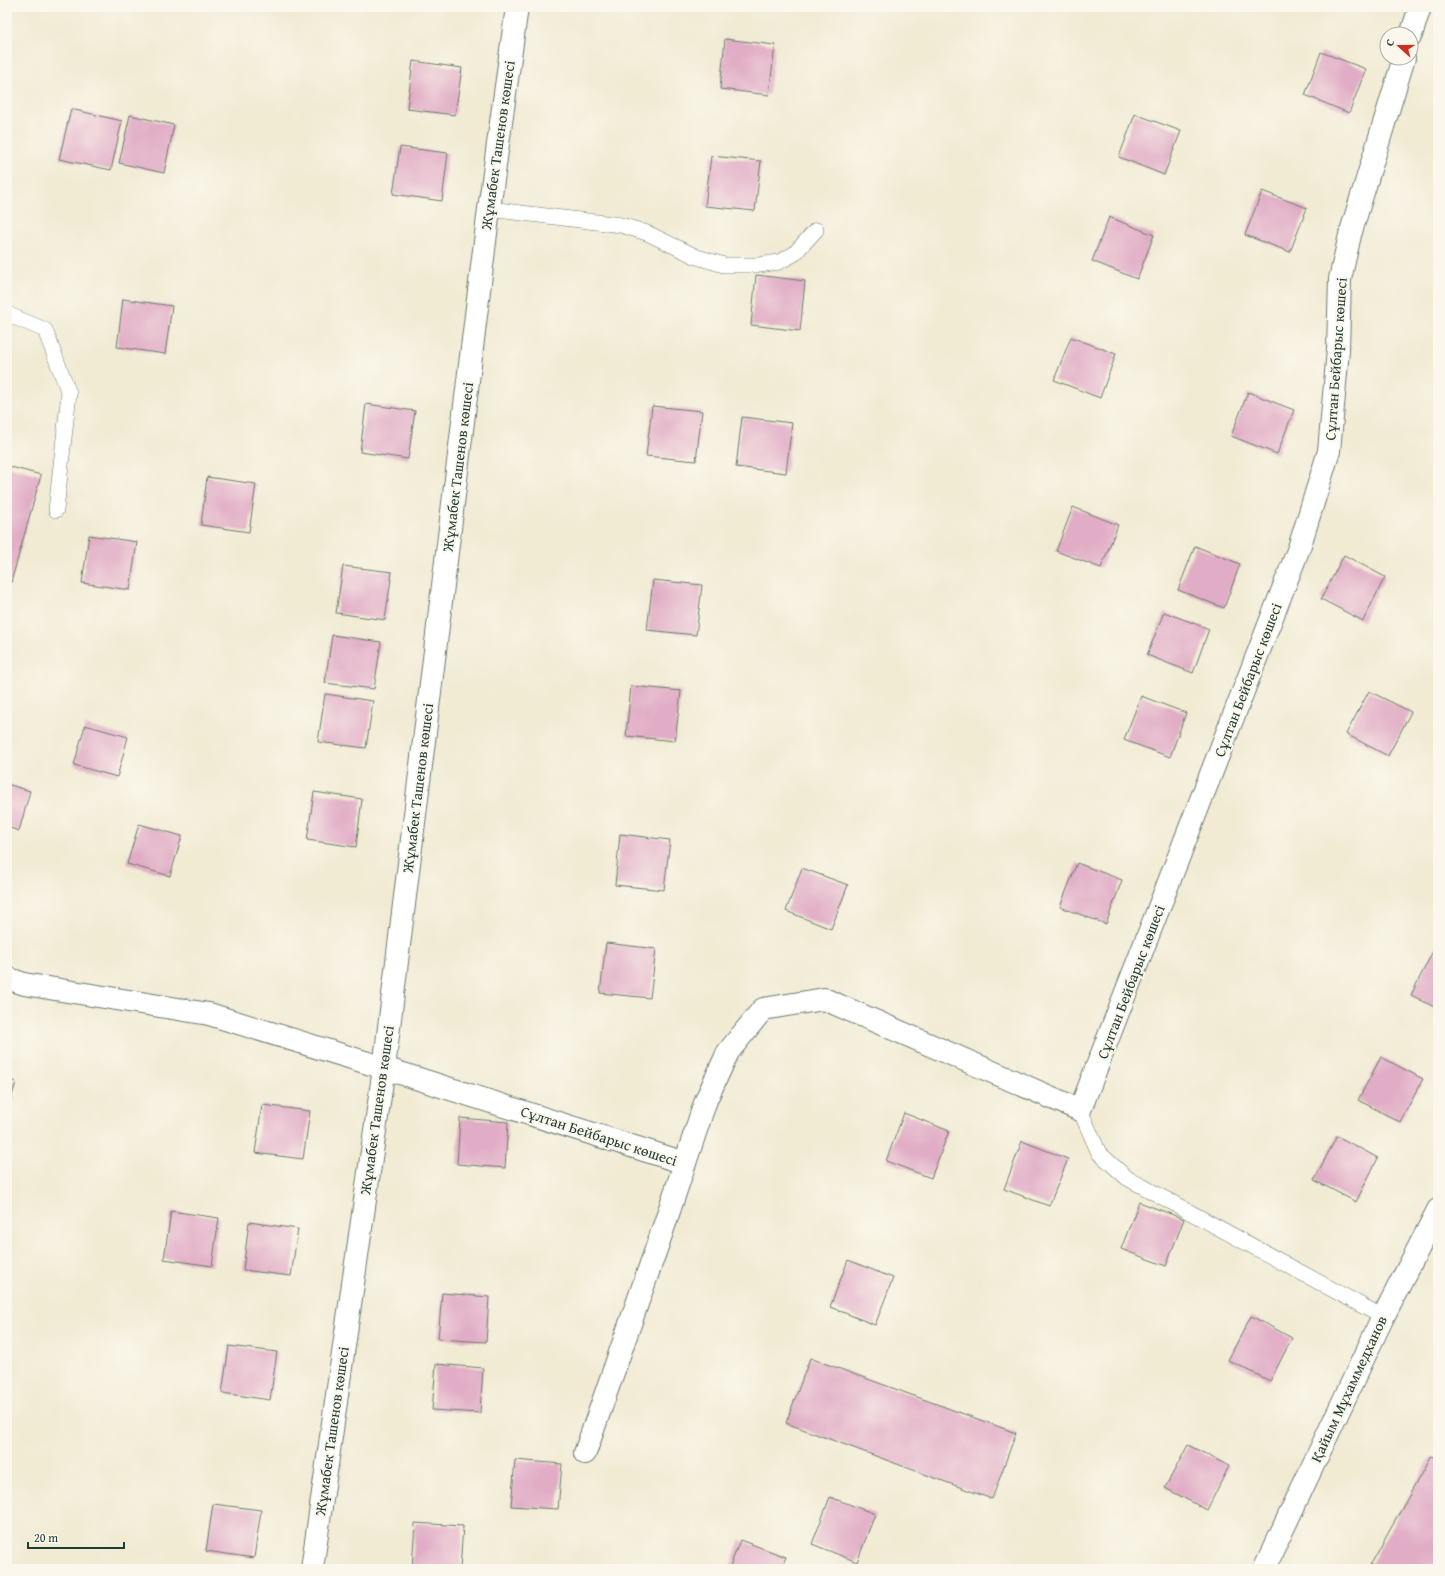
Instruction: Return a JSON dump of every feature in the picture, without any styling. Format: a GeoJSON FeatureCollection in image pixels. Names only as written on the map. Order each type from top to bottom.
{"type":"FeatureCollection","features":[{"type":"Feature","properties":{"kind":"street","name":"Жұмабек Ташенов көшесі"},"geometry":{"type":"LineString","coordinates":[[312,1569],[384,1068],[489,209],[517,7]]}},
{"type":"Feature","properties":{"kind":"street"},"geometry":{"type":"LineString","coordinates":[[1414,26],[1420,7]]}},
{"type":"Feature","properties":{"kind":"street","name":"Сұлтан Бейбарыс көшесі"},"geometry":{"type":"LineString","coordinates":[[7,978],[24,984],[209,1014],[685,1163],[706,1100],[728,1052],[748,1027],[764,1009],[824,999],[1080,1110],[1296,555],[1329,451],[1338,350],[1340,279],[1350,235],[1402,66]]}},
{"type":"Feature","properties":{"kind":"street"},"geometry":{"type":"LineString","coordinates":[[585,1453],[662,1235],[685,1163]]}},
{"type":"Feature","properties":{"kind":"street","name":"Қайым Мұхаммедханов"},"geometry":{"type":"LineString","coordinates":[[1264,1569],[1383,1317],[1438,1210]]}},
{"type":"Feature","properties":{"kind":"lane"},"geometry":{"type":"LineString","coordinates":[[489,209],[621,225],[647,233],[697,258],[724,265],[759,265],[779,262],[794,254],[816,230]]}},
{"type":"Feature","properties":{"kind":"lane"},"geometry":{"type":"LineString","coordinates":[[7,314],[45,330],[69,393],[56,510]]}},
{"type":"Feature","properties":{"kind":"lane"},"geometry":{"type":"LineString","coordinates":[[1080,1110],[1099,1153],[1127,1178],[1383,1317]]}},
{"type":"Feature","properties":{"kind":"building"},"geometry":{"type":"Polygon","coordinates":[[[725,39],[775,45],[769,95],[720,89],[725,39]]]}},
{"type":"Feature","properties":{"kind":"building"},"geometry":{"type":"Polygon","coordinates":[[[1321,52],[1366,69],[1349,113],[1305,95],[1321,52]]]}},
{"type":"Feature","properties":{"kind":"building"},"geometry":{"type":"Polygon","coordinates":[[[413,61],[462,68],[455,115],[407,109],[413,61]]]}},
{"type":"Feature","properties":{"kind":"building"},"geometry":{"type":"Polygon","coordinates":[[[71,109],[122,121],[111,170],[59,159],[71,109]]]}},
{"type":"Feature","properties":{"kind":"building"},"geometry":{"type":"Polygon","coordinates":[[[1135,114],[1181,131],[1164,175],[1119,157],[1135,114]]]}},
{"type":"Feature","properties":{"kind":"building"},"geometry":{"type":"Polygon","coordinates":[[[130,115],[174,125],[164,173],[119,163],[130,115]]]}},
{"type":"Feature","properties":{"kind":"building"},"geometry":{"type":"Polygon","coordinates":[[[400,147],[448,153],[442,201],[393,194],[400,147]]]}},
{"type":"Feature","properties":{"kind":"building"},"geometry":{"type":"Polygon","coordinates":[[[711,156],[761,161],[755,211],[705,206],[711,156]]]}},
{"type":"Feature","properties":{"kind":"building"},"geometry":{"type":"Polygon","coordinates":[[[1262,191],[1307,208],[1290,252],[1245,235],[1262,191]]]}},
{"type":"Feature","properties":{"kind":"building"},"geometry":{"type":"Polygon","coordinates":[[[1109,217],[1154,235],[1137,279],[1092,261],[1109,217]]]}},
{"type":"Feature","properties":{"kind":"building"},"geometry":{"type":"Polygon","coordinates":[[[756,275],[805,281],[800,331],[751,325],[756,275]]]}},
{"type":"Feature","properties":{"kind":"building"},"geometry":{"type":"Polygon","coordinates":[[[123,299],[172,306],[165,354],[117,347],[123,299]]]}},
{"type":"Feature","properties":{"kind":"building"},"geometry":{"type":"Polygon","coordinates":[[[1071,337],[1116,354],[1100,398],[1054,380],[1071,337]]]}},
{"type":"Feature","properties":{"kind":"building"},"geometry":{"type":"Polygon","coordinates":[[[1248,392],[1294,410],[1277,454],[1231,436],[1248,392]]]}},
{"type":"Feature","properties":{"kind":"building"},"geometry":{"type":"Polygon","coordinates":[[[366,404],[415,411],[408,459],[360,452],[366,404]]]}},
{"type":"Feature","properties":{"kind":"building"},"geometry":{"type":"Polygon","coordinates":[[[652,406],[702,411],[696,461],[646,456],[652,406]]]}},
{"type":"Feature","properties":{"kind":"building"},"geometry":{"type":"Polygon","coordinates":[[[742,417],[792,423],[786,473],[736,467],[742,417]]]}},
{"type":"Feature","properties":{"kind":"building"},"geometry":{"type":"Polygon","coordinates":[[[7,466],[41,475],[10,586],[7,586],[7,466]]]}},
{"type":"Feature","properties":{"kind":"building"},"geometry":{"type":"Polygon","coordinates":[[[207,477],[256,484],[249,532],[201,525],[207,477]]]}},
{"type":"Feature","properties":{"kind":"building"},"geometry":{"type":"Polygon","coordinates":[[[1073,507],[1118,525],[1101,568],[1056,551],[1073,507]]]}},
{"type":"Feature","properties":{"kind":"building"},"geometry":{"type":"Polygon","coordinates":[[[89,535],[137,542],[130,590],[82,583],[89,535]]]}},
{"type":"Feature","properties":{"kind":"building"},"geometry":{"type":"Polygon","coordinates":[[[1195,546],[1240,564],[1224,608],[1178,590],[1195,546]]]}},
{"type":"Feature","properties":{"kind":"building"},"geometry":{"type":"Polygon","coordinates":[[[1344,555],[1385,577],[1363,621],[1321,599],[1344,555]]]}},
{"type":"Feature","properties":{"kind":"building"},"geometry":{"type":"Polygon","coordinates":[[[343,566],[392,572],[385,620],[336,613],[343,566]]]}},
{"type":"Feature","properties":{"kind":"building"},"geometry":{"type":"Polygon","coordinates":[[[653,580],[702,585],[696,635],[647,630],[653,580]]]}},
{"type":"Feature","properties":{"kind":"building"},"geometry":{"type":"Polygon","coordinates":[[[1164,612],[1209,629],[1193,673],[1147,655],[1164,612]]]}},
{"type":"Feature","properties":{"kind":"building"},"geometry":{"type":"Polygon","coordinates":[[[332,635],[381,642],[374,689],[325,683],[332,635]]]}},
{"type":"Feature","properties":{"kind":"building"},"geometry":{"type":"Polygon","coordinates":[[[631,686],[681,691],[675,741],[626,736],[631,686]]]}},
{"type":"Feature","properties":{"kind":"building"},"geometry":{"type":"Polygon","coordinates":[[[1369,691],[1411,712],[1388,756],[1346,734],[1369,691]]]}},
{"type":"Feature","properties":{"kind":"building"},"geometry":{"type":"Polygon","coordinates":[[[325,694],[373,701],[366,748],[318,742],[325,694]]]}},
{"type":"Feature","properties":{"kind":"building"},"geometry":{"type":"Polygon","coordinates":[[[1141,696],[1186,713],[1170,757],[1124,740],[1141,696]]]}},
{"type":"Feature","properties":{"kind":"building"},"geometry":{"type":"Polygon","coordinates":[[[85,725],[128,737],[117,777],[74,765],[85,725]]]}},
{"type":"Feature","properties":{"kind":"building"},"geometry":{"type":"Polygon","coordinates":[[[7,784],[30,791],[19,831],[7,827],[7,784]]]}},
{"type":"Feature","properties":{"kind":"building"},"geometry":{"type":"Polygon","coordinates":[[[314,792],[362,799],[356,847],[307,840],[314,792]]]}},
{"type":"Feature","properties":{"kind":"building"},"geometry":{"type":"Polygon","coordinates":[[[139,824],[182,836],[170,876],[127,864],[139,824]]]}},
{"type":"Feature","properties":{"kind":"building"},"geometry":{"type":"Polygon","coordinates":[[[620,834],[670,840],[664,890],[615,885],[620,834]]]}},
{"type":"Feature","properties":{"kind":"building"},"geometry":{"type":"Polygon","coordinates":[[[1077,863],[1122,880],[1106,924],[1060,907],[1077,863]]]}},
{"type":"Feature","properties":{"kind":"building"},"geometry":{"type":"Polygon","coordinates":[[[802,868],[848,885],[831,929],[786,911],[802,868]]]}},
{"type":"Feature","properties":{"kind":"building"},"geometry":{"type":"Polygon","coordinates":[[[606,943],[656,949],[650,998],[600,993],[606,943]]]}},
{"type":"Feature","properties":{"kind":"building"},"geometry":{"type":"Polygon","coordinates":[[[1433,951],[1438,954],[1438,1009],[1411,995],[1433,951]]]}},
{"type":"Feature","properties":{"kind":"building"},"geometry":{"type":"Polygon","coordinates":[[[1381,1057],[1423,1079],[1400,1122],[1358,1100],[1381,1057]]]}},
{"type":"Feature","properties":{"kind":"building"},"geometry":{"type":"Polygon","coordinates":[[[7,1079],[16,1082],[7,1112],[7,1079]]]}},
{"type":"Feature","properties":{"kind":"building"},"geometry":{"type":"Polygon","coordinates":[[[262,1105],[310,1111],[303,1159],[255,1153],[262,1105]]]}},
{"type":"Feature","properties":{"kind":"building"},"geometry":{"type":"Polygon","coordinates":[[[904,1113],[949,1131],[931,1178],[886,1161],[904,1113]]]}},
{"type":"Feature","properties":{"kind":"building"},"geometry":{"type":"Polygon","coordinates":[[[460,1118],[508,1122],[505,1168],[457,1164],[460,1118]]]}},
{"type":"Feature","properties":{"kind":"building"},"geometry":{"type":"Polygon","coordinates":[[[1337,1136],[1378,1158],[1356,1202],[1314,1180],[1337,1136]]]}},
{"type":"Feature","properties":{"kind":"building"},"geometry":{"type":"Polygon","coordinates":[[[1022,1141],[1068,1159],[1049,1206],[1004,1189],[1022,1141]]]}},
{"type":"Feature","properties":{"kind":"building"},"geometry":{"type":"Polygon","coordinates":[[[1139,1202],[1184,1219],[1166,1266],[1121,1249],[1139,1202]]]}},
{"type":"Feature","properties":{"kind":"building"},"geometry":{"type":"Polygon","coordinates":[[[171,1211],[219,1218],[212,1266],[164,1259],[171,1211]]]}},
{"type":"Feature","properties":{"kind":"building"},"geometry":{"type":"Polygon","coordinates":[[[249,1222],[298,1229],[291,1276],[243,1270],[249,1222]]]}},
{"type":"Feature","properties":{"kind":"building"},"geometry":{"type":"Polygon","coordinates":[[[848,1260],[893,1278],[875,1325],[830,1307],[848,1260]]]}},
{"type":"Feature","properties":{"kind":"building"},"geometry":{"type":"Polygon","coordinates":[[[442,1293],[489,1297],[486,1342],[438,1339],[442,1293]]]}},
{"type":"Feature","properties":{"kind":"building"},"geometry":{"type":"Polygon","coordinates":[[[1251,1316],[1292,1338],[1270,1381],[1228,1360],[1251,1316]]]}},
{"type":"Feature","properties":{"kind":"building"},"geometry":{"type":"Polygon","coordinates":[[[229,1346],[277,1352],[270,1400],[222,1393],[229,1346]]]}},
{"type":"Feature","properties":{"kind":"building"},"geometry":{"type":"Polygon","coordinates":[[[810,1358],[1016,1433],[992,1499],[786,1423],[810,1358]]]}},
{"type":"Feature","properties":{"kind":"building"},"geometry":{"type":"Polygon","coordinates":[[[436,1364],[483,1368],[480,1413],[432,1410],[436,1364]]]}},
{"type":"Feature","properties":{"kind":"building"},"geometry":{"type":"Polygon","coordinates":[[[1188,1445],[1229,1466],[1207,1510],[1165,1488],[1188,1445]]]}},
{"type":"Feature","properties":{"kind":"building"},"geometry":{"type":"Polygon","coordinates":[[[1431,1456],[1438,1459],[1438,1563],[1434,1569],[1376,1569],[1370,1566],[1431,1456]]]}},
{"type":"Feature","properties":{"kind":"building"},"geometry":{"type":"Polygon","coordinates":[[[515,1460],[562,1464],[558,1509],[511,1506],[515,1460]]]}},
{"type":"Feature","properties":{"kind":"building"},"geometry":{"type":"Polygon","coordinates":[[[830,1497],[875,1514],[857,1562],[812,1544],[830,1497]]]}},
{"type":"Feature","properties":{"kind":"building"},"geometry":{"type":"Polygon","coordinates":[[[213,1504],[261,1510],[254,1558],[206,1551],[213,1504]]]}},
{"type":"Feature","properties":{"kind":"building"},"geometry":{"type":"Polygon","coordinates":[[[415,1523],[463,1526],[460,1569],[412,1568],[415,1523]]]}},
{"type":"Feature","properties":{"kind":"building"},"geometry":{"type":"Polygon","coordinates":[[[740,1540],[786,1557],[781,1569],[729,1569],[740,1540]]]}}]}
